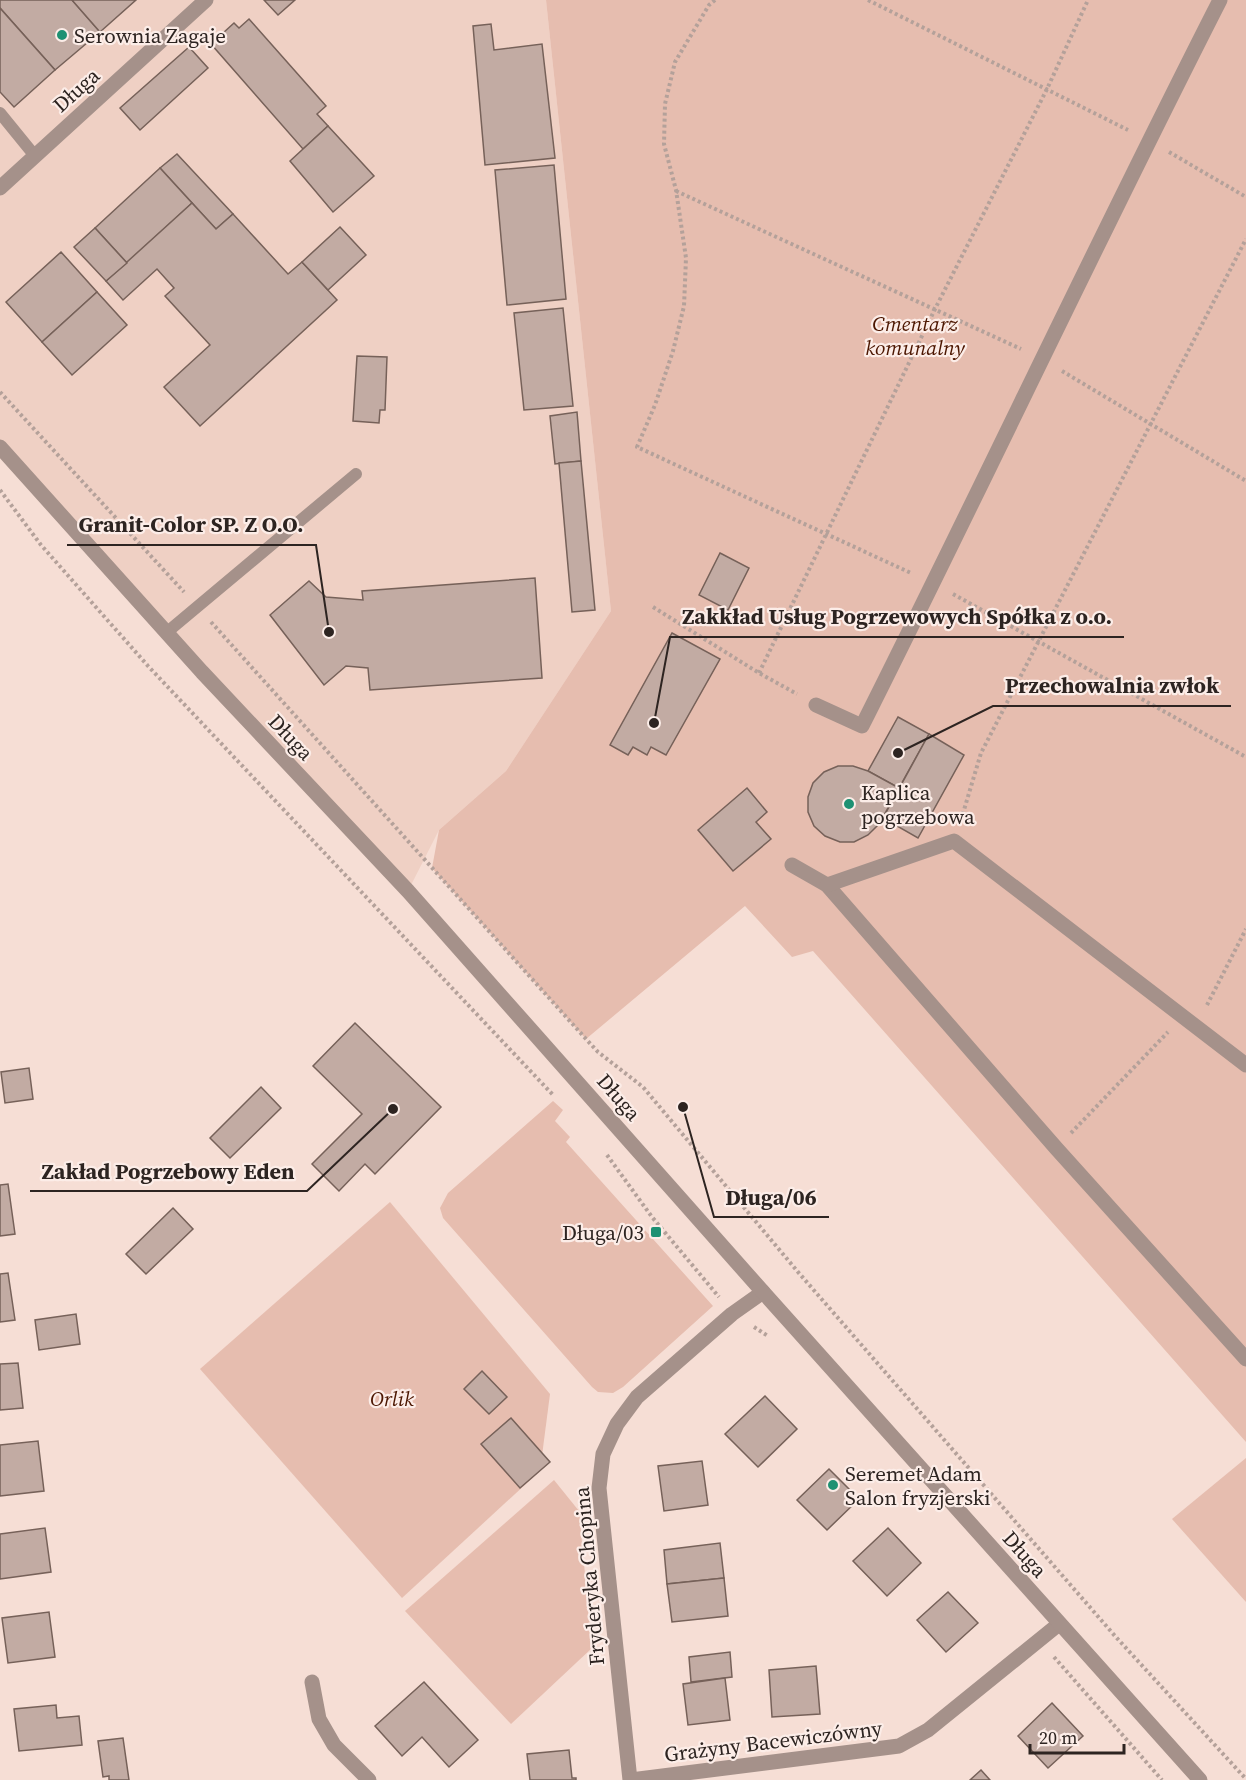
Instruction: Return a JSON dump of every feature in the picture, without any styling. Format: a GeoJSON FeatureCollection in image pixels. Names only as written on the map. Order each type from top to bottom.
{"type":"FeatureCollection","features":[{"type":"Feature","properties":{"kind":"street","name":"Długa"},"geometry":{"type":"LineString","coordinates":[[0,188],[206,0]]}},
{"type":"Feature","properties":{"kind":"street"},"geometry":{"type":"LineString","coordinates":[[816,705],[862,726],[934,583],[1148,141],[1220,0]]}},
{"type":"Feature","properties":{"kind":"street","name":"Długa"},"geometry":{"type":"LineString","coordinates":[[0,447],[166,633],[408,891],[1200,1780]]}},
{"type":"Feature","properties":{"kind":"street"},"geometry":{"type":"LineString","coordinates":[[827,885],[954,841],[1246,1065]]}},
{"type":"Feature","properties":{"kind":"street"},"geometry":{"type":"LineString","coordinates":[[792,865],[827,885],[1056,1148],[1246,1359]]}},
{"type":"Feature","properties":{"kind":"street","name":"Fryderyka Chopina"},"geometry":{"type":"LineString","coordinates":[[630,1780],[599,1488],[603,1454],[617,1424],[637,1397],[732,1314],[763,1292]]}},
{"type":"Feature","properties":{"kind":"street","name":"Grażyny Bacewiczówny"},"geometry":{"type":"LineString","coordinates":[[630,1780],[900,1746],[928,1730],[1059,1624]]}},
{"type":"Feature","properties":{"kind":"street"},"geometry":{"type":"LineString","coordinates":[[312,1682],[319,1719],[334,1744],[369,1780]]}},
{"type":"Feature","properties":{"kind":"lane"},"geometry":{"type":"LineString","coordinates":[[0,113],[35,156]]}},
{"type":"Feature","properties":{"kind":"lane"},"geometry":{"type":"LineString","coordinates":[[166,633],[356,474]]}},
{"type":"Feature","properties":{"kind":"path"},"geometry":{"type":"LineString","coordinates":[[715,0],[696,25],[675,62],[665,104],[664,144],[676,190],[686,258],[684,306],[673,351],[655,405],[637,447],[934,583],[1246,757]]}},
{"type":"Feature","properties":{"kind":"path"},"geometry":{"type":"LineString","coordinates":[[868,0],[1148,141],[1246,197]]}},
{"type":"Feature","properties":{"kind":"path"},"geometry":{"type":"LineString","coordinates":[[759,674],[935,309],[1047,89],[1088,0]]}},
{"type":"Feature","properties":{"kind":"path"},"geometry":{"type":"LineString","coordinates":[[676,190],[1041,358],[1246,481]]}},
{"type":"Feature","properties":{"kind":"path"},"geometry":{"type":"LineString","coordinates":[[954,841],[981,753],[1246,239]]}},
{"type":"Feature","properties":{"kind":"path"},"geometry":{"type":"LineString","coordinates":[[0,392],[197,606],[598,1052],[643,1087],[798,1272],[1092,1610],[1246,1779]]}},
{"type":"Feature","properties":{"kind":"path"},"geometry":{"type":"LineString","coordinates":[[0,490],[41,545],[148,666],[559,1100]]}},
{"type":"Feature","properties":{"kind":"path"},"geometry":{"type":"LineString","coordinates":[[653,607],[759,674],[816,705]]}},
{"type":"Feature","properties":{"kind":"path"},"geometry":{"type":"LineString","coordinates":[[1195,1027],[1246,929]]}},
{"type":"Feature","properties":{"kind":"path"},"geometry":{"type":"LineString","coordinates":[[1056,1148],[1183,1017]]}},
{"type":"Feature","properties":{"kind":"path"},"geometry":{"type":"LineString","coordinates":[[605,1152],[652,1217],[732,1314],[769,1336]]}},
{"type":"Feature","properties":{"kind":"path"},"geometry":{"type":"LineString","coordinates":[[1039,1640],[1162,1780]]}},
{"type":"Feature","properties":{"kind":"shaded area"},"geometry":{"type":"Polygon","coordinates":[[[0,0],[546,0],[611,611],[506,771],[439,830],[408,891],[0,447],[0,0]]]}},
{"type":"Feature","properties":{"kind":"green space","name":"Cmentarz komunalny"},"geometry":{"type":"Polygon","coordinates":[[[546,0],[1246,0],[1246,1442],[813,951],[792,957],[745,906],[586,1039],[432,868],[439,830],[506,771],[611,611],[546,0]]]}},
{"type":"Feature","properties":{"kind":"green space"},"geometry":{"type":"Polygon","coordinates":[[[553,1101],[563,1110],[555,1121],[570,1137],[566,1142],[713,1306],[623,1387],[613,1393],[598,1392],[592,1387],[443,1218],[440,1208],[448,1193],[553,1101]]]}},
{"type":"Feature","properties":{"kind":"green space","name":"Orlik"},"geometry":{"type":"Polygon","coordinates":[[[390,1202],[550,1394],[540,1471],[402,1598],[200,1369],[390,1202]]]}},
{"type":"Feature","properties":{"kind":"green space"},"geometry":{"type":"Polygon","coordinates":[[[1246,1458],[1246,1602],[1172,1519],[1246,1458]]]}},
{"type":"Feature","properties":{"kind":"green space"},"geometry":{"type":"Polygon","coordinates":[[[554,1480],[579,1511],[592,1648],[511,1724],[405,1611],[554,1480]]]}},
{"type":"Feature","properties":{"kind":"building"},"geometry":{"type":"Polygon","coordinates":[[[0,0],[72,0],[100,32],[55,70],[0,8],[0,0]]]}},
{"type":"Feature","properties":{"kind":"building"},"geometry":{"type":"Polygon","coordinates":[[[72,0],[136,0],[100,32],[72,0]]]}},
{"type":"Feature","properties":{"kind":"building"},"geometry":{"type":"Polygon","coordinates":[[[264,0],[295,0],[278,15],[264,0]]]}},
{"type":"Feature","properties":{"kind":"building"},"geometry":{"type":"Polygon","coordinates":[[[0,8],[55,70],[14,107],[0,92],[0,8]]]}},
{"type":"Feature","properties":{"kind":"building"},"geometry":{"type":"Polygon","coordinates":[[[249,19],[326,106],[317,114],[328,126],[303,149],[211,44],[234,23],[239,28],[249,19]]]}},
{"type":"Feature","properties":{"kind":"building"},"geometry":{"type":"Polygon","coordinates":[[[491,24],[494,50],[542,44],[555,158],[485,165],[473,26],[491,24]]]}},
{"type":"Feature","properties":{"kind":"building"},"geometry":{"type":"Polygon","coordinates":[[[189,47],[208,68],[140,130],[120,108],[189,47]]]}},
{"type":"Feature","properties":{"kind":"building"},"geometry":{"type":"Polygon","coordinates":[[[328,126],[374,176],[333,212],[290,161],[328,126]]]}},
{"type":"Feature","properties":{"kind":"building"},"geometry":{"type":"Polygon","coordinates":[[[177,154],[233,214],[216,229],[160,168],[177,154]]]}},
{"type":"Feature","properties":{"kind":"building"},"geometry":{"type":"Polygon","coordinates":[[[554,165],[566,299],[507,305],[495,170],[554,165]]]}},
{"type":"Feature","properties":{"kind":"building"},"geometry":{"type":"Polygon","coordinates":[[[160,168],[192,203],[127,263],[95,228],[160,168]]]}},
{"type":"Feature","properties":{"kind":"building"},"geometry":{"type":"Polygon","coordinates":[[[192,203],[216,229],[233,214],[288,274],[302,262],[337,300],[200,426],[164,387],[210,345],[165,296],[174,288],[157,269],[123,300],[106,281],[192,203]]]}},
{"type":"Feature","properties":{"kind":"building"},"geometry":{"type":"Polygon","coordinates":[[[340,227],[366,255],[328,290],[302,262],[340,227]]]}},
{"type":"Feature","properties":{"kind":"building"},"geometry":{"type":"Polygon","coordinates":[[[95,228],[127,263],[106,281],[74,247],[95,228]]]}},
{"type":"Feature","properties":{"kind":"building"},"geometry":{"type":"Polygon","coordinates":[[[61,252],[97,292],[42,342],[6,302],[61,252]]]}},
{"type":"Feature","properties":{"kind":"building"},"geometry":{"type":"Polygon","coordinates":[[[97,292],[127,325],[72,375],[42,342],[97,292]]]}},
{"type":"Feature","properties":{"kind":"building"},"geometry":{"type":"Polygon","coordinates":[[[563,308],[573,406],[524,410],[514,313],[563,308]]]}},
{"type":"Feature","properties":{"kind":"building"},"geometry":{"type":"Polygon","coordinates":[[[357,356],[387,357],[385,410],[380,410],[379,423],[353,421],[357,356]]]}},
{"type":"Feature","properties":{"kind":"building"},"geometry":{"type":"Polygon","coordinates":[[[577,412],[581,461],[555,464],[550,416],[577,412]]]}},
{"type":"Feature","properties":{"kind":"building"},"geometry":{"type":"Polygon","coordinates":[[[581,461],[595,610],[572,612],[559,463],[581,461]]]}},
{"type":"Feature","properties":{"kind":"building"},"geometry":{"type":"Polygon","coordinates":[[[720,553],[749,568],[728,610],[699,595],[720,553]]]}},
{"type":"Feature","properties":{"kind":"building"},"geometry":{"type":"Polygon","coordinates":[[[535,578],[542,678],[370,690],[368,668],[346,666],[324,685],[270,615],[309,581],[326,597],[363,600],[362,591],[535,578]]]}},
{"type":"Feature","properties":{"kind":"building"},"geometry":{"type":"Polygon","coordinates":[[[672,633],[720,659],[666,755],[651,747],[647,755],[633,747],[628,755],[610,745],[672,633]]]}},
{"type":"Feature","properties":{"kind":"building"},"geometry":{"type":"Polygon","coordinates":[[[898,717],[929,734],[899,788],[868,771],[898,717]]]}},
{"type":"Feature","properties":{"kind":"building"},"geometry":{"type":"Polygon","coordinates":[[[929,734],[964,755],[918,838],[883,818],[929,734]]]}},
{"type":"Feature","properties":{"kind":"building","name":"Kaplica pogrzebowa"},"geometry":{"type":"Polygon","coordinates":[[[838,766],[853,766],[868,771],[899,788],[879,824],[868,835],[854,842],[840,842],[825,836],[814,826],[808,812],[808,797],[813,783],[824,772],[838,766]]]}},
{"type":"Feature","properties":{"kind":"building"},"geometry":{"type":"Polygon","coordinates":[[[747,788],[767,812],[756,822],[771,839],[733,871],[698,830],[747,788]]]}},
{"type":"Feature","properties":{"kind":"building"},"geometry":{"type":"Polygon","coordinates":[[[355,1023],[441,1107],[375,1174],[365,1164],[339,1191],[312,1164],[362,1114],[313,1066],[355,1023]]]}},
{"type":"Feature","properties":{"kind":"building"},"geometry":{"type":"Polygon","coordinates":[[[29,1068],[33,1099],[5,1103],[1,1072],[29,1068]]]}},
{"type":"Feature","properties":{"kind":"building"},"geometry":{"type":"Polygon","coordinates":[[[261,1087],[281,1108],[230,1158],[210,1138],[261,1087]]]}},
{"type":"Feature","properties":{"kind":"building"},"geometry":{"type":"Polygon","coordinates":[[[8,1184],[15,1234],[0,1236],[0,1185],[8,1184]]]}},
{"type":"Feature","properties":{"kind":"building"},"geometry":{"type":"Polygon","coordinates":[[[173,1208],[193,1229],[146,1274],[126,1254],[173,1208]]]}},
{"type":"Feature","properties":{"kind":"building"},"geometry":{"type":"Polygon","coordinates":[[[8,1273],[15,1320],[0,1322],[0,1274],[8,1273]]]}},
{"type":"Feature","properties":{"kind":"building"},"geometry":{"type":"Polygon","coordinates":[[[76,1314],[80,1344],[39,1350],[35,1320],[76,1314]]]}},
{"type":"Feature","properties":{"kind":"building"},"geometry":{"type":"Polygon","coordinates":[[[18,1363],[23,1408],[0,1410],[0,1364],[18,1363]]]}},
{"type":"Feature","properties":{"kind":"building"},"geometry":{"type":"Polygon","coordinates":[[[482,1371],[507,1397],[489,1414],[464,1389],[482,1371]]]}},
{"type":"Feature","properties":{"kind":"building"},"geometry":{"type":"Polygon","coordinates":[[[765,1396],[797,1429],[758,1467],[725,1434],[765,1396]]]}},
{"type":"Feature","properties":{"kind":"building"},"geometry":{"type":"Polygon","coordinates":[[[511,1418],[550,1462],[520,1488],[481,1444],[511,1418]]]}},
{"type":"Feature","properties":{"kind":"building"},"geometry":{"type":"Polygon","coordinates":[[[38,1441],[44,1491],[0,1496],[0,1445],[38,1441]]]}},
{"type":"Feature","properties":{"kind":"building"},"geometry":{"type":"Polygon","coordinates":[[[702,1461],[708,1505],[664,1511],[658,1466],[702,1461]]]}},
{"type":"Feature","properties":{"kind":"building"},"geometry":{"type":"Polygon","coordinates":[[[829,1469],[859,1499],[827,1530],[797,1500],[829,1469]]]}},
{"type":"Feature","properties":{"kind":"building"},"geometry":{"type":"Polygon","coordinates":[[[45,1528],[51,1572],[0,1579],[0,1534],[45,1528]]]}},
{"type":"Feature","properties":{"kind":"building"},"geometry":{"type":"Polygon","coordinates":[[[888,1528],[921,1563],[887,1596],[853,1561],[888,1528]]]}},
{"type":"Feature","properties":{"kind":"building"},"geometry":{"type":"Polygon","coordinates":[[[720,1543],[724,1578],[667,1584],[664,1550],[720,1543]]]}},
{"type":"Feature","properties":{"kind":"building"},"geometry":{"type":"Polygon","coordinates":[[[724,1578],[728,1616],[672,1622],[667,1584],[724,1578]]]}},
{"type":"Feature","properties":{"kind":"building"},"geometry":{"type":"Polygon","coordinates":[[[948,1592],[978,1623],[946,1652],[917,1620],[948,1592]]]}},
{"type":"Feature","properties":{"kind":"building"},"geometry":{"type":"Polygon","coordinates":[[[49,1612],[55,1657],[8,1663],[2,1618],[49,1612]]]}},
{"type":"Feature","properties":{"kind":"building"},"geometry":{"type":"Polygon","coordinates":[[[730,1652],[732,1677],[691,1682],[689,1657],[730,1652]]]}},
{"type":"Feature","properties":{"kind":"building"},"geometry":{"type":"Polygon","coordinates":[[[816,1666],[820,1714],[772,1717],[769,1670],[816,1666]]]}},
{"type":"Feature","properties":{"kind":"building"},"geometry":{"type":"Polygon","coordinates":[[[725,1678],[730,1720],[688,1725],[683,1684],[725,1678]]]}},
{"type":"Feature","properties":{"kind":"building"},"geometry":{"type":"Polygon","coordinates":[[[424,1682],[478,1740],[449,1767],[422,1737],[402,1756],[375,1726],[424,1682]]]}},
{"type":"Feature","properties":{"kind":"building"},"geometry":{"type":"Polygon","coordinates":[[[1052,1703],[1083,1736],[1048,1768],[1018,1736],[1052,1703]]]}},
{"type":"Feature","properties":{"kind":"building"},"geometry":{"type":"Polygon","coordinates":[[[56,1705],[57,1718],[79,1716],[82,1745],[19,1751],[14,1709],[56,1705]]]}},
{"type":"Feature","properties":{"kind":"building"},"geometry":{"type":"Polygon","coordinates":[[[123,1738],[129,1780],[109,1780],[109,1776],[103,1777],[98,1741],[123,1738]]]}},
{"type":"Feature","properties":{"kind":"building"},"geometry":{"type":"Polygon","coordinates":[[[569,1750],[572,1778],[576,1780],[530,1780],[527,1754],[569,1750]]]}},
{"type":"Feature","properties":{"kind":"building"},"geometry":{"type":"Polygon","coordinates":[[[981,1770],[990,1780],[970,1780],[981,1770]]]}},
{"type":"Feature","properties":{"kind":"place","name":"Serownia Zagaje"},"geometry":{"type":"Point","coordinates":[62,35]}},
{"type":"Feature","properties":{"kind":"place","name":"Granit-Color SP. Z O.O."},"geometry":{"type":"Point","coordinates":[329,632]}},
{"type":"Feature","properties":{"kind":"place","name":"Zakkład Usług Pogrzewowych Spółka z o.o."},"geometry":{"type":"Point","coordinates":[654,723]}},
{"type":"Feature","properties":{"kind":"place","name":"Przechowalnia zwłok"},"geometry":{"type":"Point","coordinates":[898,753]}},
{"type":"Feature","properties":{"kind":"place","name":"Kaplica pogrzebowa"},"geometry":{"type":"Point","coordinates":[849,804]}},
{"type":"Feature","properties":{"kind":"place","name":"Długa/06"},"geometry":{"type":"Point","coordinates":[683,1107]}},
{"type":"Feature","properties":{"kind":"place","name":"Zakład Pogrzebowy Eden"},"geometry":{"type":"Point","coordinates":[393,1109]}},
{"type":"Feature","properties":{"kind":"place","name":"Długa/03"},"geometry":{"type":"Point","coordinates":[656,1232]}},
{"type":"Feature","properties":{"kind":"place","name":"Seremet Adam Salon fryzjerski"},"geometry":{"type":"Point","coordinates":[833,1485]}}]}
